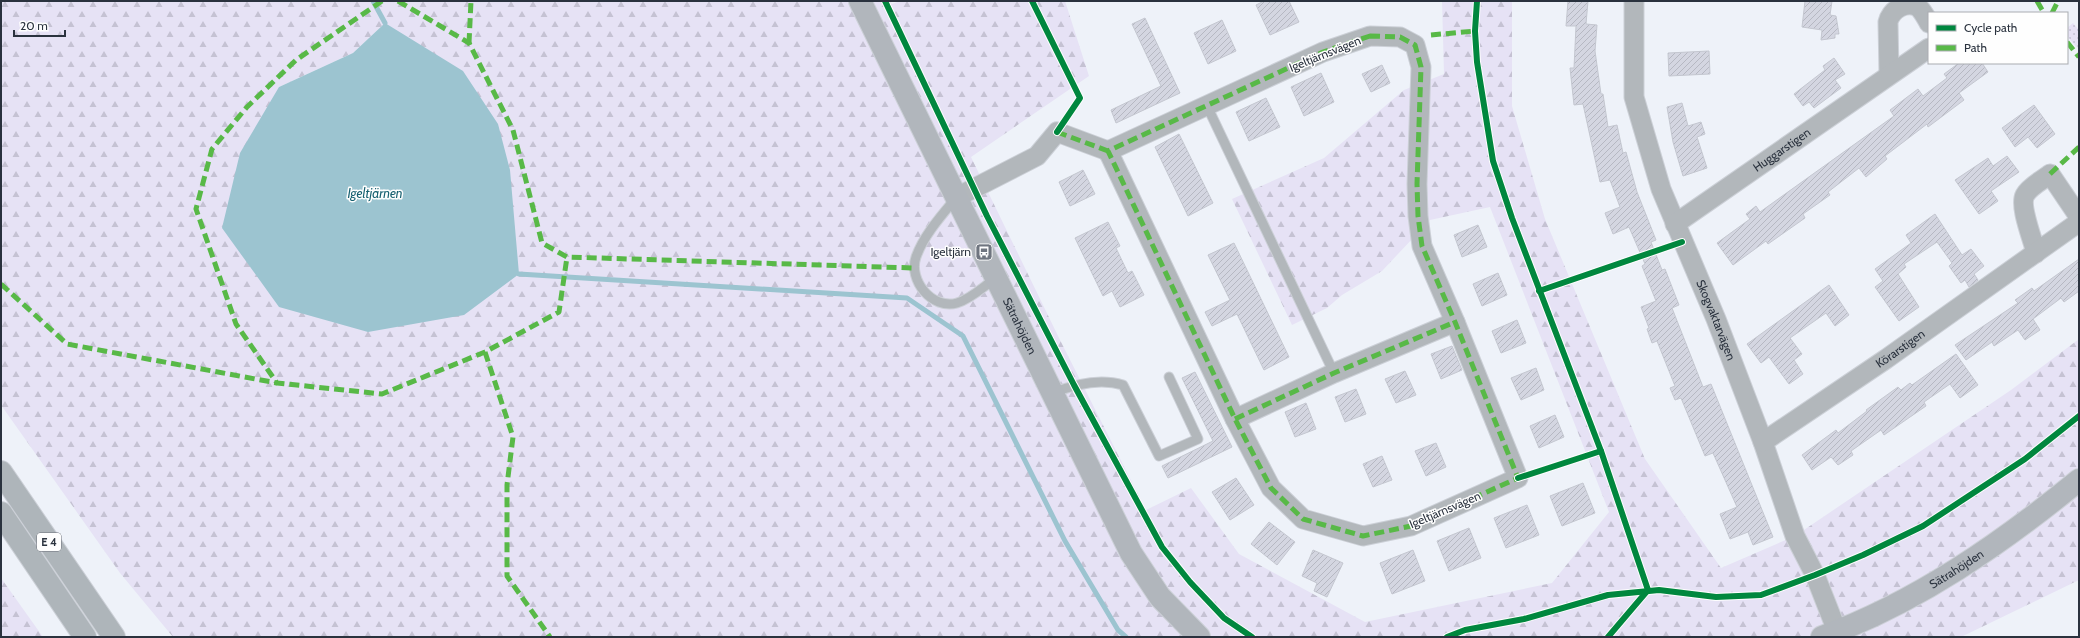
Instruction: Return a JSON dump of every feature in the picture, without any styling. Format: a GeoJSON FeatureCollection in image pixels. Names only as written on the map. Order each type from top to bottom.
{"type":"FeatureCollection","features":[{"type":"Feature","properties":{"kind":"highway","name":"E 4"},"geometry":{"type":"LineString","coordinates":[[1,472],[114,637]]}},
{"type":"Feature","properties":{"kind":"highway","name":"E 4"},"geometry":{"type":"LineString","coordinates":[[1,512],[85,637]]}},
{"type":"Feature","properties":{"kind":"highway"},"geometry":{"type":"LineString","coordinates":[[96,611],[121,637]]}},
{"type":"Feature","properties":{"kind":"street","name":"Sätrahöjden"},"geometry":{"type":"LineString","coordinates":[[860,1],[1131,553],[1160,597],[1199,637]]}},
{"type":"Feature","properties":{"kind":"street","name":"Skogvaktarvägen"},"geometry":{"type":"LineString","coordinates":[[1634,1],[1634,97],[1661,189],[1716,319],[1763,442],[1795,536],[1815,575],[1830,634]]}},
{"type":"Feature","properties":{"kind":"street"},"geometry":{"type":"LineString","coordinates":[[1889,74],[1888,22],[1890,14],[1904,4],[1912,3],[1920,8],[1928,21]]}},
{"type":"Feature","properties":{"kind":"street","name":"Igeltjärnsvägen"},"geometry":{"type":"LineString","coordinates":[[1370,36],[1400,37],[1415,45],[1421,67],[1417,184],[1418,216],[1422,246],[1455,322],[1518,478],[1418,522],[1363,536],[1303,519],[1271,488],[1235,419],[1108,150],[1323,52],[1370,36]]}},
{"type":"Feature","properties":{"kind":"street","name":"Huggarstigen"},"geometry":{"type":"LineString","coordinates":[[1675,224],[1889,74],[1928,49]]}},
{"type":"Feature","properties":{"kind":"street"},"geometry":{"type":"LineString","coordinates":[[957,197],[1037,156],[1057,132],[1108,150]]}},
{"type":"Feature","properties":{"kind":"street"},"geometry":{"type":"LineString","coordinates":[[2036,253],[2023,207],[2025,195],[2050,174],[2079,218]]}},
{"type":"Feature","properties":{"kind":"street","name":"Körarstigen"},"geometry":{"type":"LineString","coordinates":[[1763,442],[1886,360],[2079,222]]}},
{"type":"Feature","properties":{"kind":"street"},"geometry":{"type":"LineString","coordinates":[[1235,419],[1334,373],[1455,322]]}},
{"type":"Feature","properties":{"kind":"street","name":"Sätrahöjden"},"geometry":{"type":"LineString","coordinates":[[1830,634],[1901,600],[1960,568],[2079,480]]}},
{"type":"Feature","properties":{"kind":"lane"},"geometry":{"type":"LineString","coordinates":[[1207,106],[1334,373]]}},
{"type":"Feature","properties":{"kind":"lane"},"geometry":{"type":"LineString","coordinates":[[957,197],[935,224],[916,257],[914,268],[917,280],[928,295],[945,304],[956,303],[966,298],[996,278]]}},
{"type":"Feature","properties":{"kind":"lane"},"geometry":{"type":"LineString","coordinates":[[1053,393],[1074,385],[1112,382],[1123,385],[1159,456],[1198,439],[1169,377]]}},
{"type":"Feature","properties":{"kind":"green space"},"geometry":{"type":"Polygon","coordinates":[[[1,1],[890,1],[892,4],[900,1],[1065,1],[1089,76],[971,157],[1060,340],[1146,510],[1191,488],[1239,554],[1365,622],[1552,583],[1609,512],[1490,207],[1430,220],[1382,271],[1342,295],[1327,308],[1292,325],[1232,199],[1324,158],[1404,90],[1444,74],[1442,1],[1512,1],[1512,106],[1545,219],[1645,459],[1721,568],[1795,536],[2011,390],[2079,339],[2079,580],[1961,637],[173,637],[120,573],[1,405],[1,1]],[[385,23],[353,53],[279,87],[279,307],[385,23]]]}},
{"type":"Feature","properties":{"kind":"green space"},"geometry":{"type":"Polygon","coordinates":[[[2073,23],[2079,30],[2079,50],[2068,37],[2068,27],[2073,23]]]}},
{"type":"Feature","properties":{"kind":"green space"},"geometry":{"type":"Polygon","coordinates":[[[1,578],[43,637],[1,637],[1,578]]]}},
{"type":"Feature","properties":{"kind":"water","name":"Igeltjärnen"},"geometry":{"type":"Polygon","coordinates":[[[385,23],[463,71],[498,124],[510,170],[519,274],[464,315],[368,332],[279,307],[222,228],[240,153],[279,87],[353,53],[385,23]]]}},
{"type":"Feature","properties":{"kind":"building"},"geometry":{"type":"Polygon","coordinates":[[[1264,1],[1289,1],[1299,22],[1270,35],[1256,5],[1264,1]]]}},
{"type":"Feature","properties":{"kind":"building"},"geometry":{"type":"Polygon","coordinates":[[[1568,1],[1588,1],[1586,24],[1597,25],[1595,51],[1601,94],[1603,94],[1608,127],[1617,125],[1623,153],[1626,152],[1637,192],[1656,240],[1651,242],[1662,270],[1665,269],[1679,305],[1672,308],[1703,387],[1711,384],[1773,537],[1753,545],[1748,532],[1730,539],[1720,514],[1737,507],[1713,453],[1705,456],[1681,398],[1675,400],[1670,388],[1675,386],[1657,341],[1652,343],[1647,329],[1649,328],[1641,307],[1656,301],[1642,266],[1645,264],[1629,227],[1613,234],[1605,213],[1620,207],[1610,180],[1600,182],[1583,104],[1574,105],[1570,68],[1574,68],[1576,26],[1566,26],[1568,1]]]}},
{"type":"Feature","properties":{"kind":"building"},"geometry":{"type":"Polygon","coordinates":[[[1805,1],[1832,1],[1830,15],[1836,16],[1839,34],[1835,34],[1835,38],[1821,40],[1822,30],[1802,27],[1805,1]]]}},
{"type":"Feature","properties":{"kind":"building"},"geometry":{"type":"Polygon","coordinates":[[[1145,18],[1180,93],[1116,123],[1111,110],[1161,86],[1132,24],[1145,18]]]}},
{"type":"Feature","properties":{"kind":"building"},"geometry":{"type":"Polygon","coordinates":[[[1222,20],[1236,51],[1208,64],[1194,33],[1222,20]]]}},
{"type":"Feature","properties":{"kind":"building"},"geometry":{"type":"Polygon","coordinates":[[[1709,51],[1710,74],[1669,76],[1668,53],[1709,51]]]}},
{"type":"Feature","properties":{"kind":"building"},"geometry":{"type":"Polygon","coordinates":[[[1834,58],[1845,74],[1835,80],[1841,88],[1814,108],[1809,102],[1803,106],[1794,94],[1825,70],[1823,66],[1834,58]]]}},
{"type":"Feature","properties":{"kind":"building"},"geometry":{"type":"Polygon","coordinates":[[[1958,64],[1983,64],[1988,72],[1959,93],[1964,100],[1928,127],[1927,124],[1885,156],[1887,159],[1866,177],[1859,168],[1828,192],[1830,195],[1803,214],[1805,218],[1768,244],[1766,241],[1733,265],[1717,243],[1750,219],[1746,214],[1756,206],[1760,212],[1894,116],[1890,110],[1918,89],[1923,96],[1947,78],[1944,74],[1958,64]]]}},
{"type":"Feature","properties":{"kind":"building"},"geometry":{"type":"Polygon","coordinates":[[[1382,65],[1390,83],[1371,92],[1362,74],[1382,65]]]}},
{"type":"Feature","properties":{"kind":"building"},"geometry":{"type":"Polygon","coordinates":[[[1321,73],[1334,102],[1304,116],[1291,87],[1321,73]]]}},
{"type":"Feature","properties":{"kind":"building"},"geometry":{"type":"Polygon","coordinates":[[[1266,98],[1280,127],[1249,141],[1236,112],[1266,98]]]}},
{"type":"Feature","properties":{"kind":"building"},"geometry":{"type":"Polygon","coordinates":[[[1682,103],[1688,126],[1701,122],[1705,134],[1697,137],[1707,168],[1683,176],[1673,142],[1667,107],[1682,103]]]}},
{"type":"Feature","properties":{"kind":"building"},"geometry":{"type":"Polygon","coordinates":[[[2034,105],[2055,134],[2037,148],[2028,137],[2015,147],[2002,128],[2034,105]]]}},
{"type":"Feature","properties":{"kind":"building"},"geometry":{"type":"Polygon","coordinates":[[[1179,134],[1213,203],[1188,216],[1155,147],[1179,134]]]}},
{"type":"Feature","properties":{"kind":"building"},"geometry":{"type":"Polygon","coordinates":[[[2007,156],[2019,172],[1991,191],[1998,201],[1979,214],[1955,180],[1988,158],[1993,166],[2007,156]]]}},
{"type":"Feature","properties":{"kind":"building"},"geometry":{"type":"Polygon","coordinates":[[[1083,170],[1095,194],[1070,206],[1059,182],[1083,170]]]}},
{"type":"Feature","properties":{"kind":"building"},"geometry":{"type":"Polygon","coordinates":[[[1935,214],[1962,255],[1971,249],[1984,266],[1974,274],[1978,280],[1969,287],[1965,280],[1961,283],[1949,266],[1952,263],[1937,242],[1904,264],[1906,267],[1898,274],[1919,307],[1899,321],[1875,287],[1883,281],[1875,269],[1911,243],[1906,235],[1935,214]]]}},
{"type":"Feature","properties":{"kind":"building"},"geometry":{"type":"Polygon","coordinates":[[[1108,222],[1120,246],[1116,248],[1128,273],[1132,271],[1144,295],[1120,307],[1112,291],[1103,296],[1075,238],[1108,222]]]}},
{"type":"Feature","properties":{"kind":"building"},"geometry":{"type":"Polygon","coordinates":[[[1478,225],[1487,247],[1462,257],[1454,235],[1478,225]]]}},
{"type":"Feature","properties":{"kind":"building"},"geometry":{"type":"Polygon","coordinates":[[[1234,243],[1289,357],[1264,370],[1237,314],[1212,326],[1205,312],[1230,300],[1208,255],[1234,243]]]}},
{"type":"Feature","properties":{"kind":"building"},"geometry":{"type":"Polygon","coordinates":[[[2079,259],[2079,291],[2064,302],[2061,298],[2033,319],[2040,330],[2025,340],[2018,330],[1994,346],[1992,342],[1966,360],[1955,345],[2018,303],[2015,300],[2032,288],[2034,291],[2079,259]]]}},
{"type":"Feature","properties":{"kind":"building"},"geometry":{"type":"Polygon","coordinates":[[[1498,273],[1507,295],[1482,306],[1473,284],[1498,273]]]}},
{"type":"Feature","properties":{"kind":"building"},"geometry":{"type":"Polygon","coordinates":[[[1829,285],[1849,315],[1835,326],[1826,313],[1790,338],[1802,354],[1794,360],[1803,374],[1789,384],[1769,357],[1761,363],[1747,344],[1829,285]]]}},
{"type":"Feature","properties":{"kind":"building"},"geometry":{"type":"Polygon","coordinates":[[[1517,320],[1526,343],[1501,353],[1492,331],[1517,320]]]}},
{"type":"Feature","properties":{"kind":"building"},"geometry":{"type":"Polygon","coordinates":[[[1452,346],[1462,370],[1441,379],[1431,354],[1452,346]]]}},
{"type":"Feature","properties":{"kind":"building"},"geometry":{"type":"Polygon","coordinates":[[[1956,354],[1978,385],[1960,398],[1950,384],[1924,402],[1926,406],[1884,435],[1881,430],[1851,451],[1853,455],[1838,465],[1831,457],[1812,470],[1802,455],[1836,430],[1838,433],[1867,411],[1866,410],[1898,387],[1901,390],[1910,383],[1912,385],[1956,354]]]}},
{"type":"Feature","properties":{"kind":"building"},"geometry":{"type":"Polygon","coordinates":[[[1536,368],[1544,390],[1521,400],[1511,378],[1536,368]]]}},
{"type":"Feature","properties":{"kind":"building"},"geometry":{"type":"Polygon","coordinates":[[[1405,371],[1416,395],[1396,403],[1385,379],[1405,371]]]}},
{"type":"Feature","properties":{"kind":"building"},"geometry":{"type":"Polygon","coordinates":[[[1195,372],[1232,447],[1168,478],[1162,466],[1213,441],[1182,378],[1195,372]]]}},
{"type":"Feature","properties":{"kind":"building"},"geometry":{"type":"Polygon","coordinates":[[[1356,389],[1366,414],[1345,422],[1335,397],[1356,389]]]}},
{"type":"Feature","properties":{"kind":"building"},"geometry":{"type":"Polygon","coordinates":[[[1306,403],[1316,429],[1295,437],[1285,412],[1306,403]]]}},
{"type":"Feature","properties":{"kind":"building"},"geometry":{"type":"Polygon","coordinates":[[[1555,415],[1564,437],[1539,448],[1530,426],[1555,415]]]}},
{"type":"Feature","properties":{"kind":"building"},"geometry":{"type":"Polygon","coordinates":[[[1436,443],[1446,467],[1426,476],[1415,451],[1436,443]]]}},
{"type":"Feature","properties":{"kind":"building"},"geometry":{"type":"Polygon","coordinates":[[[1382,456],[1392,480],[1373,487],[1363,464],[1382,456]]]}},
{"type":"Feature","properties":{"kind":"building"},"geometry":{"type":"Polygon","coordinates":[[[1236,478],[1254,505],[1230,520],[1212,492],[1236,478]]]}},
{"type":"Feature","properties":{"kind":"building"},"geometry":{"type":"Polygon","coordinates":[[[1583,483],[1595,513],[1562,526],[1550,496],[1583,483]]]}},
{"type":"Feature","properties":{"kind":"building"},"geometry":{"type":"Polygon","coordinates":[[[1527,505],[1539,535],[1506,548],[1494,518],[1527,505]]]}},
{"type":"Feature","properties":{"kind":"building"},"geometry":{"type":"Polygon","coordinates":[[[1269,522],[1295,542],[1277,565],[1251,544],[1269,522]]]}},
{"type":"Feature","properties":{"kind":"building"},"geometry":{"type":"Polygon","coordinates":[[[1469,528],[1481,558],[1449,571],[1437,541],[1469,528]]]}},
{"type":"Feature","properties":{"kind":"building"},"geometry":{"type":"Polygon","coordinates":[[[1313,550],[1343,563],[1327,597],[1314,591],[1317,583],[1302,576],[1313,550]]]}},
{"type":"Feature","properties":{"kind":"building"},"geometry":{"type":"Polygon","coordinates":[[[1413,550],[1425,581],[1392,594],[1380,563],[1413,550]]]}},
{"type":"Feature","properties":{"kind":"waterway"},"geometry":{"type":"LineString","coordinates":[[373,1],[385,23]]}},
{"type":"Feature","properties":{"kind":"waterway"},"geometry":{"type":"LineString","coordinates":[[519,274],[907,298],[963,336],[1065,541],[1118,630],[1126,637]]}},
{"type":"Feature","properties":{"kind":"marked path"},"geometry":{"type":"LineString","coordinates":[[382,1],[296,60],[247,107],[212,149],[196,209],[236,324],[277,383],[382,394],[485,352],[559,312],[567,257]]}},
{"type":"Feature","properties":{"kind":"marked path"},"geometry":{"type":"LineString","coordinates":[[398,1],[469,43],[513,130],[542,243],[567,257],[914,268]]}},
{"type":"Feature","properties":{"kind":"marked path"},"geometry":{"type":"LineString","coordinates":[[469,43],[471,1]]}},
{"type":"Feature","properties":{"kind":"marked path"},"geometry":{"type":"LineString","coordinates":[[2037,1],[2043,12]]}},
{"type":"Feature","properties":{"kind":"marked path"},"geometry":{"type":"LineString","coordinates":[[2052,12],[2058,1]]}},
{"type":"Feature","properties":{"kind":"marked path"},"geometry":{"type":"LineString","coordinates":[[1431,35],[1475,31]]}},
{"type":"Feature","properties":{"kind":"marked path"},"geometry":{"type":"LineString","coordinates":[[1370,36],[1400,37],[1415,45],[1421,67],[1417,184],[1418,216],[1422,246],[1455,322],[1518,478],[1411,526],[1363,536],[1303,519],[1271,488],[1235,419],[1108,151],[1323,52],[1370,36]]}},
{"type":"Feature","properties":{"kind":"marked path"},"geometry":{"type":"LineString","coordinates":[[2068,43],[2079,57]]}},
{"type":"Feature","properties":{"kind":"marked path"},"geometry":{"type":"LineString","coordinates":[[1057,132],[1108,151]]}},
{"type":"Feature","properties":{"kind":"marked path"},"geometry":{"type":"LineString","coordinates":[[2050,174],[2079,147]]}},
{"type":"Feature","properties":{"kind":"marked path"},"geometry":{"type":"LineString","coordinates":[[1,284],[67,344],[277,383]]}},
{"type":"Feature","properties":{"kind":"marked path"},"geometry":{"type":"LineString","coordinates":[[1235,419],[1334,373],[1455,322]]}},
{"type":"Feature","properties":{"kind":"marked path"},"geometry":{"type":"LineString","coordinates":[[485,352],[513,437],[507,485],[507,576],[550,637]]}},
{"type":"Feature","properties":{"kind":"cycle path"},"geometry":{"type":"LineString","coordinates":[[885,1],[987,216],[1074,385],[1162,547],[1190,582],[1224,618],[1252,637]]}},
{"type":"Feature","properties":{"kind":"cycle path"},"geometry":{"type":"LineString","coordinates":[[1032,1],[1080,98],[1057,132]]}},
{"type":"Feature","properties":{"kind":"cycle path"},"geometry":{"type":"LineString","coordinates":[[1477,1],[1475,31],[1477,62],[1493,161],[1512,218],[1601,451],[1648,590],[1608,637]]}},
{"type":"Feature","properties":{"kind":"cycle path"},"geometry":{"type":"LineString","coordinates":[[1539,291],[1682,242]]}},
{"type":"Feature","properties":{"kind":"cycle path"},"geometry":{"type":"LineString","coordinates":[[1447,637],[1465,630],[1524,619],[1608,595],[1659,590],[1716,597],[1761,595],[1863,555],[1923,526],[2025,459],[2079,416]]}},
{"type":"Feature","properties":{"kind":"cycle path"},"geometry":{"type":"LineString","coordinates":[[1518,478],[1601,451]]}},
{"type":"Feature","properties":{"kind":"place","name":"Igeltjärn"},"geometry":{"type":"Point","coordinates":[984,252]}}]}
